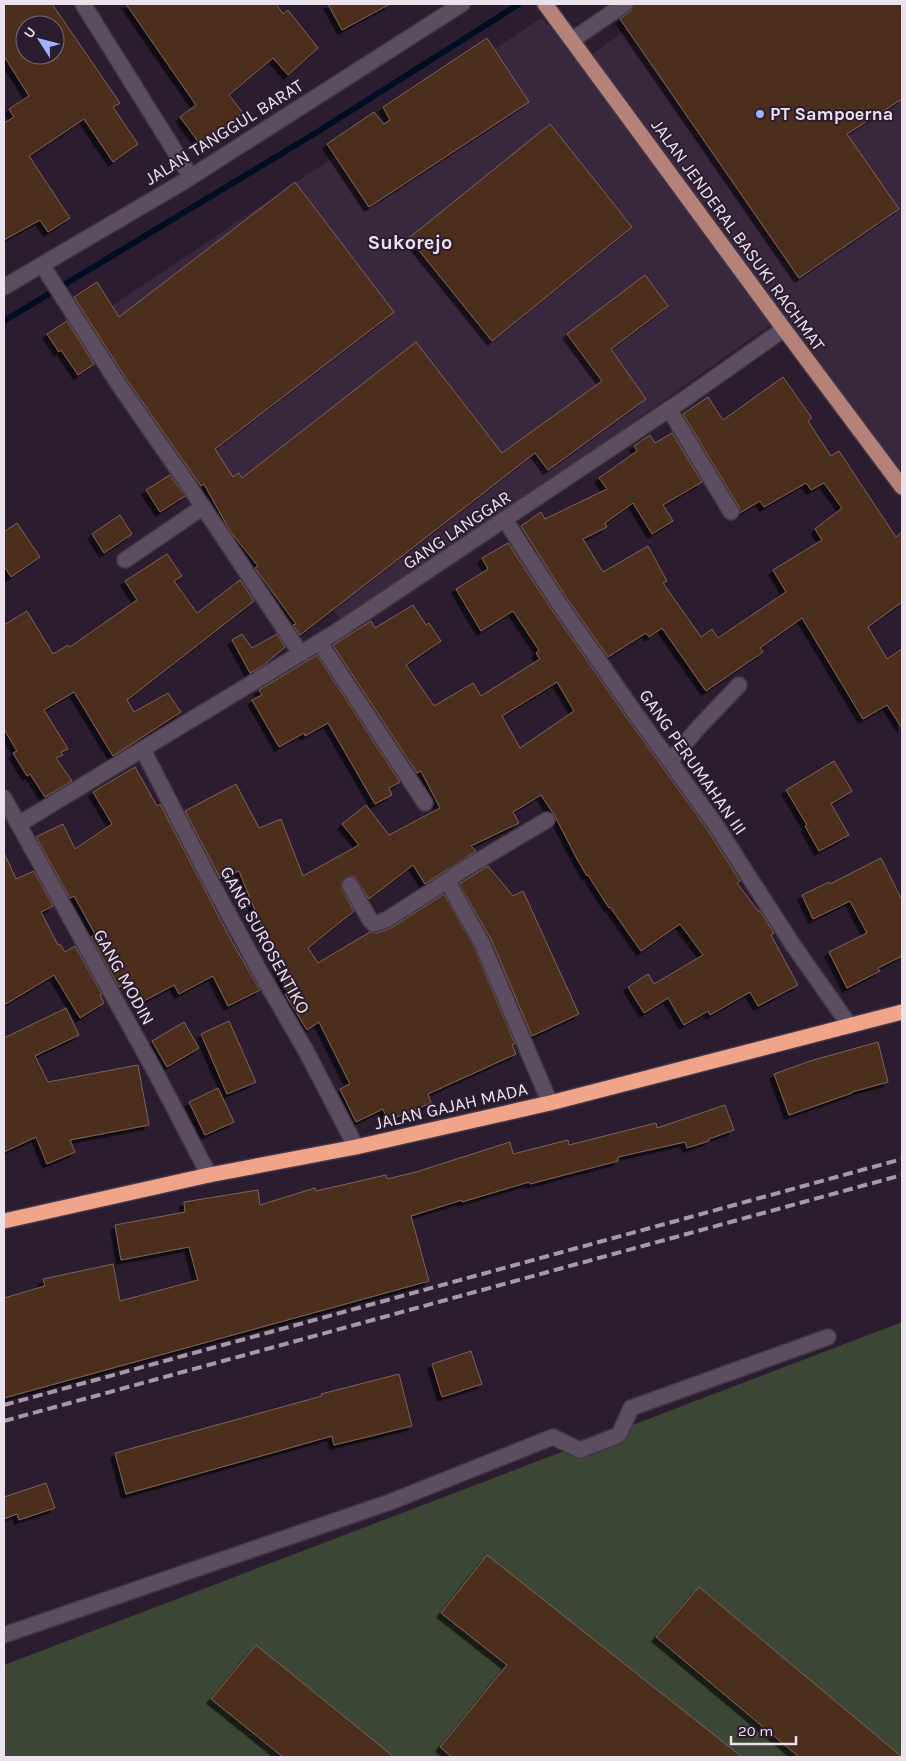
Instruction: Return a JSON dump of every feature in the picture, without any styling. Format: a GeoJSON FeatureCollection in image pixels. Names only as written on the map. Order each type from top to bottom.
{"type":"FeatureCollection","features":[{"type":"Feature","properties":{"kind":"highway","name":"JALAN GAJAH MADA"},"geometry":{"type":"LineString","coordinates":[[4,1221],[550,1103],[902,1012]]}},
{"type":"Feature","properties":{"kind":"main road","name":"JALAN JENDERAL BASUKI RACHMAT"},"geometry":{"type":"LineString","coordinates":[[549,9],[902,487]]}},
{"type":"Feature","properties":{"kind":"street"},"geometry":{"type":"LineString","coordinates":[[83,4],[191,177]]}},
{"type":"Feature","properties":{"kind":"street","name":"JALAN TANGGUL BARAT"},"geometry":{"type":"LineString","coordinates":[[4,287],[191,177],[462,4]]}},
{"type":"Feature","properties":{"kind":"street"},"geometry":{"type":"LineString","coordinates":[[572,40],[625,4]]}},
{"type":"Feature","properties":{"kind":"street"},"geometry":{"type":"LineString","coordinates":[[42,265],[73,315],[301,654]]}},
{"type":"Feature","properties":{"kind":"street","name":"GANG LANGGAR"},"geometry":{"type":"LineString","coordinates":[[19,824],[320,643],[506,520],[784,329]]}},
{"type":"Feature","properties":{"kind":"street"},"geometry":{"type":"LineString","coordinates":[[669,409],[731,512]]}},
{"type":"Feature","properties":{"kind":"street"},"geometry":{"type":"LineString","coordinates":[[125,560],[203,507]]}},
{"type":"Feature","properties":{"kind":"street","name":"GANG PERUMAHAN III"},"geometry":{"type":"LineString","coordinates":[[506,520],[556,599],[716,824],[793,945],[850,1026]]}},
{"type":"Feature","properties":{"kind":"street"},"geometry":{"type":"LineString","coordinates":[[320,643],[425,802]]}},
{"type":"Feature","properties":{"kind":"street"},"geometry":{"type":"LineString","coordinates":[[670,761],[739,685]]}},
{"type":"Feature","properties":{"kind":"street","name":"GANG SUROSENTIKO"},"geometry":{"type":"LineString","coordinates":[[143,750],[213,886],[306,1051],[356,1146]]}},
{"type":"Feature","properties":{"kind":"street","name":"GANG MODIN"},"geometry":{"type":"LineString","coordinates":[[4,798],[210,1175]]}},
{"type":"Feature","properties":{"kind":"street"},"geometry":{"type":"LineString","coordinates":[[350,885],[374,924],[386,920],[461,871],[547,820]]}},
{"type":"Feature","properties":{"kind":"street"},"geometry":{"type":"LineString","coordinates":[[447,881],[482,943],[550,1103]]}},
{"type":"Feature","properties":{"kind":"street"},"geometry":{"type":"LineString","coordinates":[[4,1634],[390,1502],[553,1437],[580,1450],[619,1435],[631,1408],[828,1337]]}},
{"type":"Feature","properties":{"kind":"shaded area"},"geometry":{"type":"Polygon","coordinates":[[[661,4],[902,4],[902,497],[777,320],[346,626],[97,316],[541,18],[586,59],[661,4]]]}},
{"type":"Feature","properties":{"kind":"green space"},"geometry":{"type":"Polygon","coordinates":[[[902,1322],[902,1757],[4,1757],[4,1665],[902,1322]]]}},
{"type":"Feature","properties":{"kind":"building"},"geometry":{"type":"Polygon","coordinates":[[[4,4],[52,4],[60,15],[15,15],[15,65],[65,65],[65,23],[120,103],[113,107],[138,144],[113,162],[84,119],[29,156],[70,218],[48,232],[40,220],[4,240],[4,123],[14,117],[9,109],[29,96],[4,56],[4,4]]]}},
{"type":"Feature","properties":{"kind":"building"},"geometry":{"type":"Polygon","coordinates":[[[126,4],[276,4],[283,14],[288,10],[318,48],[288,75],[273,58],[229,95],[243,113],[200,144],[180,117],[196,105],[126,4]]]}},
{"type":"Feature","properties":{"kind":"building"},"geometry":{"type":"Polygon","coordinates":[[[328,4],[390,4],[342,30],[328,4]]]}},
{"type":"Feature","properties":{"kind":"building","name":"PT Sampoerna"},"geometry":{"type":"Polygon","coordinates":[[[634,4],[902,4],[902,99],[847,134],[899,209],[799,278],[620,19],[631,11],[634,4]]]}},
{"type":"Feature","properties":{"kind":"building"},"geometry":{"type":"Polygon","coordinates":[[[487,38],[529,102],[369,207],[327,144],[374,112],[384,124],[390,120],[383,107],[487,38]]]}},
{"type":"Feature","properties":{"kind":"building"},"geometry":{"type":"Polygon","coordinates":[[[550,124],[632,227],[492,341],[409,238],[550,124]]]}},
{"type":"Feature","properties":{"kind":"building"},"geometry":{"type":"Polygon","coordinates":[[[295,182],[394,312],[215,449],[233,477],[239,473],[242,478],[416,342],[502,453],[602,381],[567,334],[645,275],[668,306],[611,349],[646,399],[548,470],[535,453],[300,635],[293,625],[296,624],[255,568],[258,566],[230,531],[204,484],[201,486],[125,377],[74,297],[97,282],[119,317],[295,182]]]}},
{"type":"Feature","properties":{"kind":"building"},"geometry":{"type":"Polygon","coordinates":[[[67,321],[94,364],[78,375],[61,350],[59,352],[47,334],[67,321]]]}},
{"type":"Feature","properties":{"kind":"building"},"geometry":{"type":"Polygon","coordinates":[[[783,377],[812,418],[808,421],[831,456],[839,451],[896,537],[902,532],[902,602],[868,627],[887,659],[902,649],[902,728],[887,705],[863,719],[802,618],[760,648],[763,652],[706,691],[662,628],[649,637],[646,633],[608,657],[564,594],[521,526],[541,512],[545,519],[607,489],[599,478],[637,451],[634,446],[650,435],[655,443],[672,433],[702,482],[663,505],[673,521],[652,534],[633,503],[605,523],[607,527],[583,539],[603,572],[648,546],[667,581],[663,583],[701,637],[712,629],[718,638],[786,592],[773,570],[822,540],[815,529],[842,508],[824,483],[811,490],[806,483],[764,507],[760,501],[740,513],[739,507],[683,414],[708,397],[723,420],[783,377]]]}},
{"type":"Feature","properties":{"kind":"building"},"geometry":{"type":"Polygon","coordinates":[[[170,475],[185,496],[160,512],[146,490],[170,475]]]}},
{"type":"Feature","properties":{"kind":"building"},"geometry":{"type":"Polygon","coordinates":[[[120,515],[132,534],[104,553],[92,534],[120,515]]]}},
{"type":"Feature","properties":{"kind":"building"},"geometry":{"type":"Polygon","coordinates":[[[17,523],[40,557],[11,577],[4,566],[4,532],[17,523]]]}},
{"type":"Feature","properties":{"kind":"building"},"geometry":{"type":"Polygon","coordinates":[[[508,543],[627,718],[707,829],[740,881],[737,883],[758,911],[760,911],[774,933],[771,935],[798,985],[758,1006],[750,992],[710,1015],[708,1011],[684,1025],[668,998],[644,1013],[628,987],[648,974],[654,984],[703,955],[680,924],[641,951],[587,876],[555,816],[541,795],[513,812],[519,823],[471,846],[476,851],[425,884],[413,865],[369,899],[355,877],[350,876],[342,881],[342,889],[354,911],[308,948],[318,963],[370,932],[377,933],[391,928],[444,894],[474,947],[515,1044],[512,1045],[516,1054],[428,1094],[431,1103],[388,1121],[383,1109],[356,1122],[340,1089],[350,1084],[319,1022],[307,1030],[285,994],[288,992],[239,871],[220,878],[185,811],[236,784],[259,828],[281,819],[303,876],[359,845],[342,824],[366,805],[389,835],[440,808],[421,771],[417,773],[333,645],[371,621],[375,628],[413,605],[426,625],[429,623],[441,641],[406,665],[434,706],[473,683],[481,696],[540,659],[536,653],[539,650],[513,611],[481,631],[456,589],[488,569],[482,558],[508,543]],[[557,682],[502,716],[520,748],[574,711],[557,682]]]}},
{"type":"Feature","properties":{"kind":"building"},"geometry":{"type":"Polygon","coordinates":[[[167,554],[182,576],[174,581],[197,613],[240,580],[254,601],[127,700],[134,712],[168,693],[181,712],[113,756],[74,692],[44,710],[68,749],[61,752],[63,755],[56,758],[72,781],[45,797],[30,774],[27,776],[13,753],[17,751],[4,729],[4,625],[27,611],[53,654],[68,645],[70,647],[137,600],[125,581],[167,554]]]}},
{"type":"Feature","properties":{"kind":"building"},"geometry":{"type":"Polygon","coordinates":[[[242,634],[252,648],[277,634],[285,647],[264,665],[250,673],[232,640],[242,634]]]}},
{"type":"Feature","properties":{"kind":"building"},"geometry":{"type":"Polygon","coordinates":[[[317,655],[400,782],[389,788],[392,795],[375,804],[328,723],[305,736],[304,733],[279,747],[252,700],[262,695],[259,690],[317,655]]]}},
{"type":"Feature","properties":{"kind":"building"},"geometry":{"type":"Polygon","coordinates":[[[834,761],[852,791],[831,804],[849,835],[819,851],[805,826],[807,825],[786,790],[834,761]]]}},
{"type":"Feature","properties":{"kind":"building"},"geometry":{"type":"Polygon","coordinates":[[[135,767],[157,806],[160,804],[231,940],[260,990],[228,1006],[213,976],[179,994],[174,985],[142,1002],[131,981],[119,987],[91,937],[95,934],[74,896],[70,898],[36,837],[63,824],[75,849],[112,824],[93,792],[135,767]]]}},
{"type":"Feature","properties":{"kind":"building"},"geometry":{"type":"Polygon","coordinates":[[[4,853],[16,879],[34,871],[53,906],[41,912],[58,945],[60,944],[65,952],[75,946],[102,994],[100,995],[104,1003],[80,1018],[54,975],[4,1005],[4,853]]]}},
{"type":"Feature","properties":{"kind":"building"},"geometry":{"type":"Polygon","coordinates":[[[881,858],[902,900],[902,956],[878,968],[880,971],[847,988],[829,952],[867,933],[850,901],[813,919],[802,895],[829,882],[830,884],[881,858]]]}},
{"type":"Feature","properties":{"kind":"building"},"geometry":{"type":"Polygon","coordinates":[[[488,866],[513,896],[523,891],[579,1014],[532,1036],[491,939],[459,884],[488,866]]]}},
{"type":"Feature","properties":{"kind":"building"},"geometry":{"type":"Polygon","coordinates":[[[66,1008],[79,1035],[35,1056],[48,1082],[138,1065],[149,1125],[70,1140],[75,1152],[47,1164],[36,1137],[4,1152],[4,1038],[66,1008]]]}},
{"type":"Feature","properties":{"kind":"building"},"geometry":{"type":"Polygon","coordinates":[[[229,1021],[256,1082],[227,1094],[201,1034],[229,1021]]]}},
{"type":"Feature","properties":{"kind":"building"},"geometry":{"type":"Polygon","coordinates":[[[184,1022],[199,1048],[167,1067],[152,1041],[184,1022]]]}},
{"type":"Feature","properties":{"kind":"building"},"geometry":{"type":"Polygon","coordinates":[[[878,1042],[888,1082],[852,1092],[789,1115],[774,1074],[810,1061],[878,1042]]]}},
{"type":"Feature","properties":{"kind":"building"},"geometry":{"type":"Polygon","coordinates":[[[218,1088],[234,1122],[205,1135],[189,1102],[218,1088]]]}},
{"type":"Feature","properties":{"kind":"building"},"geometry":{"type":"Polygon","coordinates":[[[725,1105],[734,1130],[709,1139],[709,1141],[687,1148],[685,1142],[618,1157],[618,1161],[530,1184],[529,1182],[411,1216],[429,1281],[4,1398],[4,1298],[45,1286],[43,1279],[113,1264],[120,1301],[198,1280],[189,1247],[121,1260],[115,1225],[185,1212],[184,1202],[258,1190],[260,1205],[315,1188],[316,1191],[386,1175],[387,1179],[416,1172],[510,1142],[513,1154],[568,1140],[569,1145],[656,1123],[657,1128],[725,1105]]]}},
{"type":"Feature","properties":{"kind":"building"},"geometry":{"type":"Polygon","coordinates":[[[471,1351],[482,1384],[442,1397],[432,1364],[471,1351]]]}},
{"type":"Feature","properties":{"kind":"building"},"geometry":{"type":"Polygon","coordinates":[[[399,1374],[412,1426],[334,1445],[332,1436],[126,1494],[115,1453],[322,1396],[321,1394],[399,1374]]]}},
{"type":"Feature","properties":{"kind":"building"},"geometry":{"type":"Polygon","coordinates":[[[46,1483],[55,1508],[19,1520],[17,1514],[4,1519],[4,1497],[46,1483]]]}},
{"type":"Feature","properties":{"kind":"building"},"geometry":{"type":"Polygon","coordinates":[[[487,1555],[742,1757],[452,1757],[440,1747],[507,1665],[441,1613],[487,1555]]]}},
{"type":"Feature","properties":{"kind":"building"},"geometry":{"type":"Polygon","coordinates":[[[699,1587],[902,1757],[799,1757],[656,1637],[699,1587]]]}},
{"type":"Feature","properties":{"kind":"building"},"geometry":{"type":"Polygon","coordinates":[[[256,1645],[394,1757],[283,1757],[211,1699],[256,1645]]]}},
{"type":"Feature","properties":{"kind":"waterway"},"geometry":{"type":"LineString","coordinates":[[4,321],[314,134],[519,4]]}},
{"type":"Feature","properties":{"kind":"railway"},"geometry":{"type":"LineString","coordinates":[[4,1405],[902,1159]]}},
{"type":"Feature","properties":{"kind":"railway"},"geometry":{"type":"LineString","coordinates":[[4,1421],[902,1175]]}},
{"type":"Feature","properties":{"kind":"place","name":"PT Sampoerna"},"geometry":{"type":"Point","coordinates":[760,114]}},
{"type":"Feature","properties":{"kind":"district","name":"Sukorejo"},"geometry":{"type":"Point","coordinates":[410,242]}}]}
